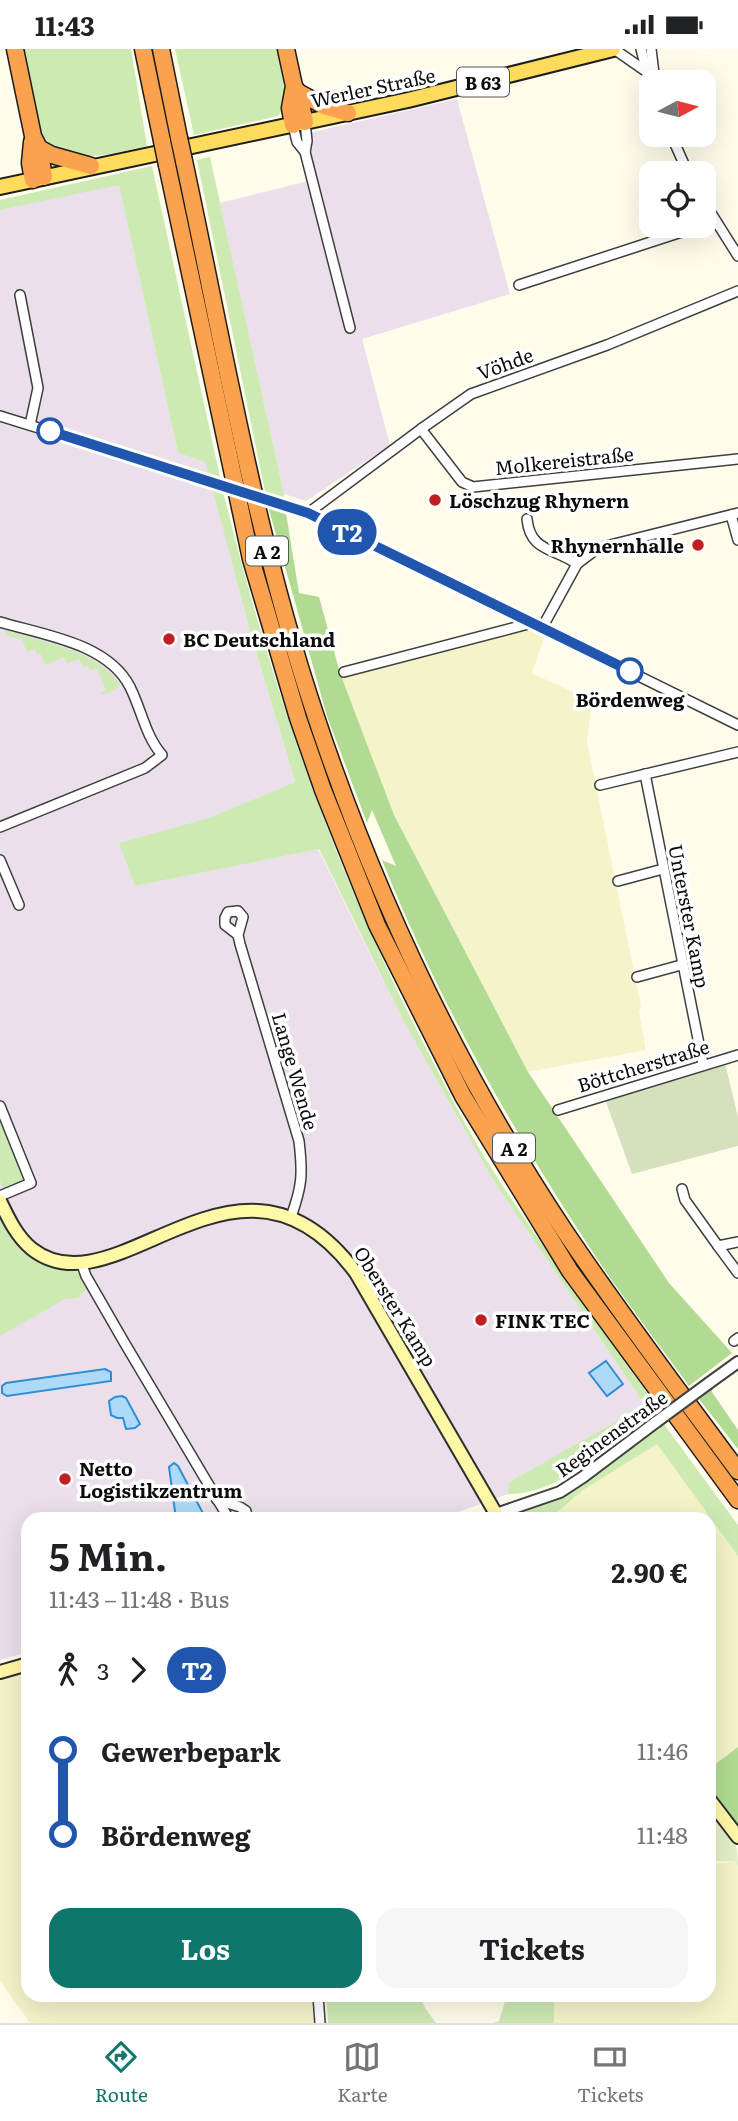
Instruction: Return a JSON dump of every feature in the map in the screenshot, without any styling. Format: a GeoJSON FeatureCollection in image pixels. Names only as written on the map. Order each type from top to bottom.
{"type":"FeatureCollection","features":[{"type":"Feature","properties":{"kind":"highway"},"geometry":{"type":"LineString","coordinates":[[15,49],[36,142],[39,178]]}},
{"type":"Feature","properties":{"kind":"highway","name":"A 2"},"geometry":{"type":"LineString","coordinates":[[143,49],[250,559],[298,718],[323,790],[377,925],[463,1096],[563,1260],[645,1377],[738,1500]]}},
{"type":"Feature","properties":{"kind":"highway","name":"A 2"},"geometry":{"type":"LineString","coordinates":[[161,49],[269,559],[316,718],[381,890],[428,992],[476,1084],[536,1184],[607,1292],[738,1471]]}},
{"type":"Feature","properties":{"kind":"highway"},"geometry":{"type":"LineString","coordinates":[[286,49],[296,89],[299,123]]}},
{"type":"Feature","properties":{"kind":"highway"},"geometry":{"type":"LineString","coordinates":[[296,89],[312,101],[348,113]]}},
{"type":"Feature","properties":{"kind":"highway"},"geometry":{"type":"LineString","coordinates":[[36,142],[52,155],[91,166]]}},
{"type":"Feature","properties":{"kind":"main road","name":"Werler Straße"},"geometry":{"type":"LineString","coordinates":[[0,187],[408,100],[613,49]]}},
{"type":"Feature","properties":{"kind":"main road","name":"Oberster Kamp"},"geometry":{"type":"LineString","coordinates":[[0,1198],[16,1230],[32,1249],[51,1259],[81,1262],[105,1257],[200,1220],[229,1213],[256,1211],[291,1217],[325,1237],[340,1251],[356,1273],[490,1512]]}},
{"type":"Feature","properties":{"kind":"main road"},"geometry":{"type":"LineString","coordinates":[[0,1672],[21,1666]]}},
{"type":"Feature","properties":{"kind":"main road"},"geometry":{"type":"LineString","coordinates":[[716,1808],[738,1837]]}},
{"type":"Feature","properties":{"kind":"street"},"geometry":{"type":"LineString","coordinates":[[613,49],[644,70]]}},
{"type":"Feature","properties":{"kind":"street"},"geometry":{"type":"LineString","coordinates":[[641,49],[646,70]]}},
{"type":"Feature","properties":{"kind":"street"},"geometry":{"type":"LineString","coordinates":[[651,49],[653,70]]}},
{"type":"Feature","properties":{"kind":"street","name":"Werler Straße"},"geometry":{"type":"LineString","coordinates":[[299,123],[307,141],[304,152],[349,328]]}},
{"type":"Feature","properties":{"kind":"street"},"geometry":{"type":"LineString","coordinates":[[716,227],[738,256]]}},
{"type":"Feature","properties":{"kind":"street"},"geometry":{"type":"LineString","coordinates":[[519,285],[665,238]]}},
{"type":"Feature","properties":{"kind":"street","name":"Vöhde"},"geometry":{"type":"LineString","coordinates":[[308,513],[456,403],[482,389],[607,345],[738,291]]}},
{"type":"Feature","properties":{"kind":"street"},"geometry":{"type":"LineString","coordinates":[[20,295],[38,388],[30,425]]}},
{"type":"Feature","properties":{"kind":"street"},"geometry":{"type":"LineString","coordinates":[[0,417],[223,485]]}},
{"type":"Feature","properties":{"kind":"street","name":"Molkereistraße"},"geometry":{"type":"LineString","coordinates":[[421,429],[462,482],[473,487],[738,459]]}},
{"type":"Feature","properties":{"kind":"street"},"geometry":{"type":"LineString","coordinates":[[267,499],[308,513],[738,725]]}},
{"type":"Feature","properties":{"kind":"street"},"geometry":{"type":"LineString","coordinates":[[542,628],[577,564],[598,548],[735,514],[738,540]]}},
{"type":"Feature","properties":{"kind":"street"},"geometry":{"type":"LineString","coordinates":[[527,519],[528,530],[534,541],[577,564]]}},
{"type":"Feature","properties":{"kind":"street"},"geometry":{"type":"LineString","coordinates":[[0,622],[90,650],[107,658],[129,685],[151,742],[162,755],[145,768],[0,827]]}},
{"type":"Feature","properties":{"kind":"street"},"geometry":{"type":"LineString","coordinates":[[344,672],[532,622]]}},
{"type":"Feature","properties":{"kind":"street"},"geometry":{"type":"LineString","coordinates":[[600,785],[738,752]]}},
{"type":"Feature","properties":{"kind":"street","name":"Unterster Kamp"},"geometry":{"type":"LineString","coordinates":[[645,774],[681,965],[703,1064]]}},
{"type":"Feature","properties":{"kind":"street"},"geometry":{"type":"LineString","coordinates":[[0,860],[19,905]]}},
{"type":"Feature","properties":{"kind":"street"},"geometry":{"type":"LineString","coordinates":[[618,881],[663,870]]}},
{"type":"Feature","properties":{"kind":"street","name":"Lange Wende"},"geometry":{"type":"LineString","coordinates":[[238,935],[299,1142],[303,1172],[301,1188],[291,1217]]}},
{"type":"Feature","properties":{"kind":"street"},"geometry":{"type":"LineString","coordinates":[[638,977],[681,965]]}},
{"type":"Feature","properties":{"kind":"street","name":"Böttcherstraße"},"geometry":{"type":"LineString","coordinates":[[558,1110],[738,1055]]}},
{"type":"Feature","properties":{"kind":"street","name":"Oberster Kamp"},"geometry":{"type":"LineString","coordinates":[[0,1107],[31,1182],[0,1198]]}},
{"type":"Feature","properties":{"kind":"street"},"geometry":{"type":"LineString","coordinates":[[682,1189],[685,1200],[738,1273]]}},
{"type":"Feature","properties":{"kind":"street"},"geometry":{"type":"LineString","coordinates":[[718,1246],[738,1242]]}},
{"type":"Feature","properties":{"kind":"street"},"geometry":{"type":"LineString","coordinates":[[81,1262],[111,1320],[225,1512]]}},
{"type":"Feature","properties":{"kind":"street","name":"Reginenstraße"},"geometry":{"type":"LineString","coordinates":[[506,1512],[560,1492],[738,1361]]}},
{"type":"Feature","properties":{"kind":"street"},"geometry":{"type":"LineString","coordinates":[[217,1500],[240,1507],[246,1512]]}},
{"type":"Feature","properties":{"kind":"street"},"geometry":{"type":"LineString","coordinates":[[318,2002],[320,2023]]}},
{"type":"Feature","properties":{"kind":"shaded area"},"geometry":{"type":"Polygon","coordinates":[[[457,99],[510,294],[362,339],[390,445],[306,501],[284,494],[220,203],[308,181],[301,153],[287,138],[457,99]]]}},
{"type":"Feature","properties":{"kind":"shaded area"},"geometry":{"type":"Polygon","coordinates":[[[119,184],[178,453],[206,462],[251,635],[295,782],[210,818],[120,843],[135,886],[318,849],[404,1022],[493,1180],[645,1405],[509,1482],[508,1494],[458,1512],[21,1512],[21,1654],[0,1660],[0,210],[119,184]]]}},
{"type":"Feature","properties":{"kind":"shaded area"},"geometry":{"type":"Polygon","coordinates":[[[529,625],[546,632],[532,673],[592,701],[587,742],[641,1006],[639,1012],[646,1050],[528,1072],[394,815],[340,673],[529,625]]]}},
{"type":"Feature","properties":{"kind":"shaded area"},"geometry":{"type":"Polygon","coordinates":[[[657,1444],[706,1512],[557,1512],[583,1490],[657,1444]]]}},
{"type":"Feature","properties":{"kind":"shaded area"},"geometry":{"type":"Polygon","coordinates":[[[716,1526],[738,1556],[738,1747],[716,1764],[716,1526]]]}},
{"type":"Feature","properties":{"kind":"shaded area"},"geometry":{"type":"Polygon","coordinates":[[[21,1672],[21,2002],[316,2002],[317,2023],[30,2023],[0,1981],[0,1678],[21,1672]]]}},
{"type":"Feature","properties":{"kind":"shaded area"},"geometry":{"type":"Polygon","coordinates":[[[735,1861],[738,1866],[738,2023],[554,2023],[554,2002],[716,2002],[716,1864],[735,1861]]]}},
{"type":"Feature","properties":{"kind":"green space"},"geometry":{"type":"Polygon","coordinates":[[[22,49],[131,49],[147,146],[89,156],[66,154],[56,150],[48,143],[36,119],[22,49]]]}},
{"type":"Feature","properties":{"kind":"green space"},"geometry":{"type":"Polygon","coordinates":[[[175,49],[277,49],[284,93],[282,109],[278,116],[194,135],[175,49]]]}},
{"type":"Feature","properties":{"kind":"green space"},"geometry":{"type":"Polygon","coordinates":[[[210,157],[286,513],[268,506],[197,160],[210,157]]]}},
{"type":"Feature","properties":{"kind":"green space"},"geometry":{"type":"Polygon","coordinates":[[[152,166],[220,477],[209,475],[205,462],[178,453],[119,185],[0,210],[0,200],[152,166]]]}},
{"type":"Feature","properties":{"kind":"green space"},"geometry":{"type":"Polygon","coordinates":[[[212,487],[223,491],[262,634],[307,775],[333,844],[392,979],[451,1097],[489,1164],[639,1379],[653,1405],[652,1414],[602,1453],[547,1486],[508,1494],[509,1482],[645,1405],[493,1180],[404,1022],[319,849],[135,886],[119,843],[209,818],[295,782],[251,635],[212,487]]]}},
{"type":"Feature","properties":{"kind":"green space"},"geometry":{"type":"Polygon","coordinates":[[[268,506],[286,513],[299,593],[319,597],[340,673],[394,815],[528,1072],[669,1283],[732,1353],[689,1386],[607,1273],[535,1162],[479,1064],[427,964],[382,860],[396,866],[372,810],[367,823],[327,716],[268,506]]]}},
{"type":"Feature","properties":{"kind":"green space"},"geometry":{"type":"Polygon","coordinates":[[[5,630],[83,655],[109,672],[120,684],[116,689],[102,695],[106,690],[97,668],[90,670],[88,665],[83,667],[79,659],[67,664],[64,657],[46,665],[40,653],[37,654],[35,649],[27,652],[22,639],[7,636],[5,630]]]}},
{"type":"Feature","properties":{"kind":"green space"},"geometry":{"type":"Polygon","coordinates":[[[725,1063],[738,1117],[738,1146],[632,1174],[605,1099],[725,1063]]]}},
{"type":"Feature","properties":{"kind":"green space"},"geometry":{"type":"Polygon","coordinates":[[[0,1121],[25,1181],[4,1191],[0,1180],[0,1121]]]}},
{"type":"Feature","properties":{"kind":"green space"},"geometry":{"type":"Polygon","coordinates":[[[0,1211],[32,1254],[48,1263],[74,1271],[89,1286],[78,1298],[65,1299],[0,1336],[0,1211]]]}},
{"type":"Feature","properties":{"kind":"green space"},"geometry":{"type":"Polygon","coordinates":[[[713,1387],[712,1392],[738,1430],[738,1449],[699,1399],[713,1387]]]}},
{"type":"Feature","properties":{"kind":"green space"},"geometry":{"type":"Polygon","coordinates":[[[663,1423],[738,1525],[738,1556],[716,1526],[716,1512],[706,1512],[657,1444],[583,1490],[557,1512],[523,1512],[568,1492],[663,1423]]]}},
{"type":"Feature","properties":{"kind":"green space"},"geometry":{"type":"Polygon","coordinates":[[[738,1747],[738,1824],[716,1795],[716,1764],[738,1747]]]}},
{"type":"Feature","properties":{"kind":"green space"},"geometry":{"type":"Polygon","coordinates":[[[716,1822],[729,1830],[732,1836],[737,1850],[738,1866],[735,1861],[716,1861],[716,1822]]]}},
{"type":"Feature","properties":{"kind":"green space"},"geometry":{"type":"Polygon","coordinates":[[[326,2002],[423,2002],[436,2023],[328,2023],[326,2002]]]}},
{"type":"Feature","properties":{"kind":"green space"},"geometry":{"type":"Polygon","coordinates":[[[505,2002],[554,2002],[554,2023],[493,2023],[499,2021],[505,2002]]]}},
{"type":"Feature","properties":{"kind":"water"},"geometry":{"type":"Polygon","coordinates":[[[606,1361],[623,1384],[607,1396],[589,1373],[606,1361]]]}},
{"type":"Feature","properties":{"kind":"water"},"geometry":{"type":"Polygon","coordinates":[[[105,1369],[111,1372],[111,1381],[7,1396],[2,1393],[2,1386],[6,1383],[105,1369]]]}},
{"type":"Feature","properties":{"kind":"water"},"geometry":{"type":"Polygon","coordinates":[[[122,1396],[126,1398],[140,1424],[135,1428],[126,1429],[123,1418],[111,1415],[109,1401],[122,1396]]]}},
{"type":"Feature","properties":{"kind":"water"},"geometry":{"type":"Polygon","coordinates":[[[174,1463],[178,1466],[202,1512],[175,1512],[169,1467],[174,1463]]]}},
{"type":"Feature","properties":{"kind":"bus line","name":"T2"},"geometry":{"type":"LineString","coordinates":[[50,431],[308,513],[630,671]]}},
{"type":"Feature","properties":{"kind":"place","name":"Löschzug Rhynern"},"geometry":{"type":"Point","coordinates":[435,500]}},
{"type":"Feature","properties":{"kind":"place","name":"Rhynernhalle"},"geometry":{"type":"Point","coordinates":[698,545]}},
{"type":"Feature","properties":{"kind":"place","name":"BC Deutschland"},"geometry":{"type":"Point","coordinates":[169,639]}},
{"type":"Feature","properties":{"kind":"place","name":"Bördenweg"},"geometry":{"type":"Point","coordinates":[630,671]}},
{"type":"Feature","properties":{"kind":"place","name":"FINK TEC"},"geometry":{"type":"Point","coordinates":[481,1320]}},
{"type":"Feature","properties":{"kind":"place","name":"Netto Logistikzentrum"},"geometry":{"type":"Point","coordinates":[65,1479]}}]}
